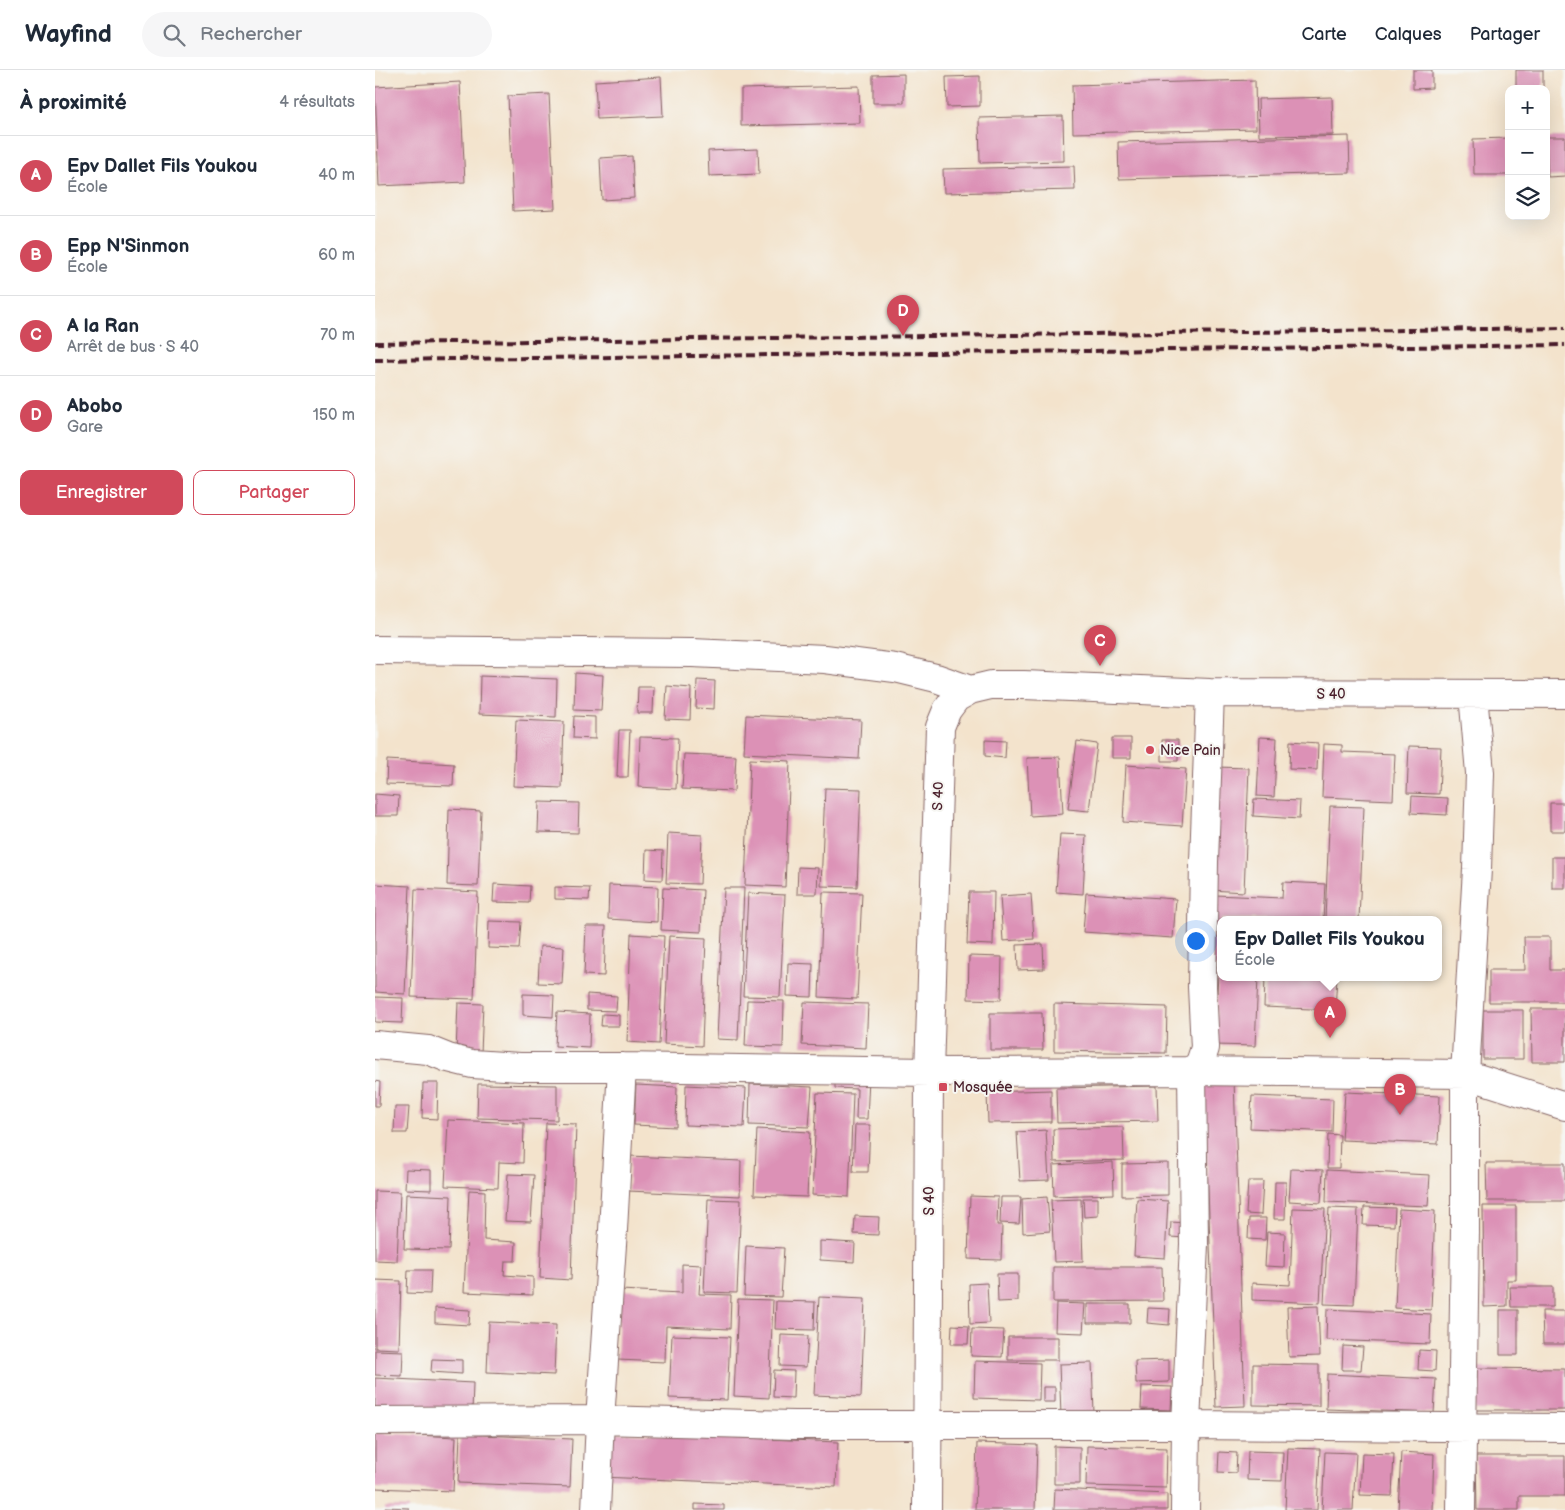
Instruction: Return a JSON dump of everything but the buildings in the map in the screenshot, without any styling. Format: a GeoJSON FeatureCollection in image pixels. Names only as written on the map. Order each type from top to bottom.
{"type":"FeatureCollection","features":[{"type":"Feature","properties":{"kind":"street"},"geometry":{"type":"LineString","coordinates":[[375,650],[692,653],[825,659],[895,668],[936,678],[970,690]]}},
{"type":"Feature","properties":{"kind":"street","name":"S 40"},"geometry":{"type":"LineString","coordinates":[[927,1510],[929,1425],[929,1072],[940,727],[947,710],[956,698],[970,690],[991,686],[1023,685],[1210,693],[1565,694]]}},
{"type":"Feature","properties":{"kind":"street"},"geometry":{"type":"LineString","coordinates":[[1185,1510],[1186,1425],[1194,1244],[1192,1071],[1200,1063],[1205,1048],[1202,987],[1210,693]]}},
{"type":"Feature","properties":{"kind":"street"},"geometry":{"type":"LineString","coordinates":[[1461,1510],[1465,1074],[1477,869],[1480,773],[1473,694]]}},
{"type":"Feature","properties":{"kind":"street"},"geometry":{"type":"LineString","coordinates":[[375,1045],[428,1050],[448,1058],[472,1064],[520,1067],[929,1072],[1192,1071],[1465,1074],[1565,1106]]}},
{"type":"Feature","properties":{"kind":"street"},"geometry":{"type":"LineString","coordinates":[[596,1510],[622,1067]]}},
{"type":"Feature","properties":{"kind":"street"},"geometry":{"type":"LineString","coordinates":[[375,1421],[600,1420],[793,1425],[1186,1425],[1565,1428]]}},
{"type":"Feature","properties":{"kind":"railway"},"geometry":{"type":"LineString","coordinates":[[375,343],[1565,328]]}},
{"type":"Feature","properties":{"kind":"railway"},"geometry":{"type":"LineString","coordinates":[[375,360],[1565,345]]}},
{"type":"Feature","properties":{"kind":"place","name":"Abobo"},"geometry":{"type":"Point","coordinates":[903,336]}},
{"type":"Feature","properties":{"kind":"place","name":"A la Ran"},"geometry":{"type":"Point","coordinates":[1100,666]}},
{"type":"Feature","properties":{"kind":"place","name":"Nice Pain"},"geometry":{"type":"Point","coordinates":[1150,750]}},
{"type":"Feature","properties":{"kind":"place","name":"Epv Dallet Fils Youkou"},"geometry":{"type":"Point","coordinates":[1330,1038]}},
{"type":"Feature","properties":{"kind":"place","name":"Mosquée"},"geometry":{"type":"Point","coordinates":[943,1087]}},
{"type":"Feature","properties":{"kind":"place","name":"Epp N'Sinmon"},"geometry":{"type":"Point","coordinates":[1400,1115]}}]}
